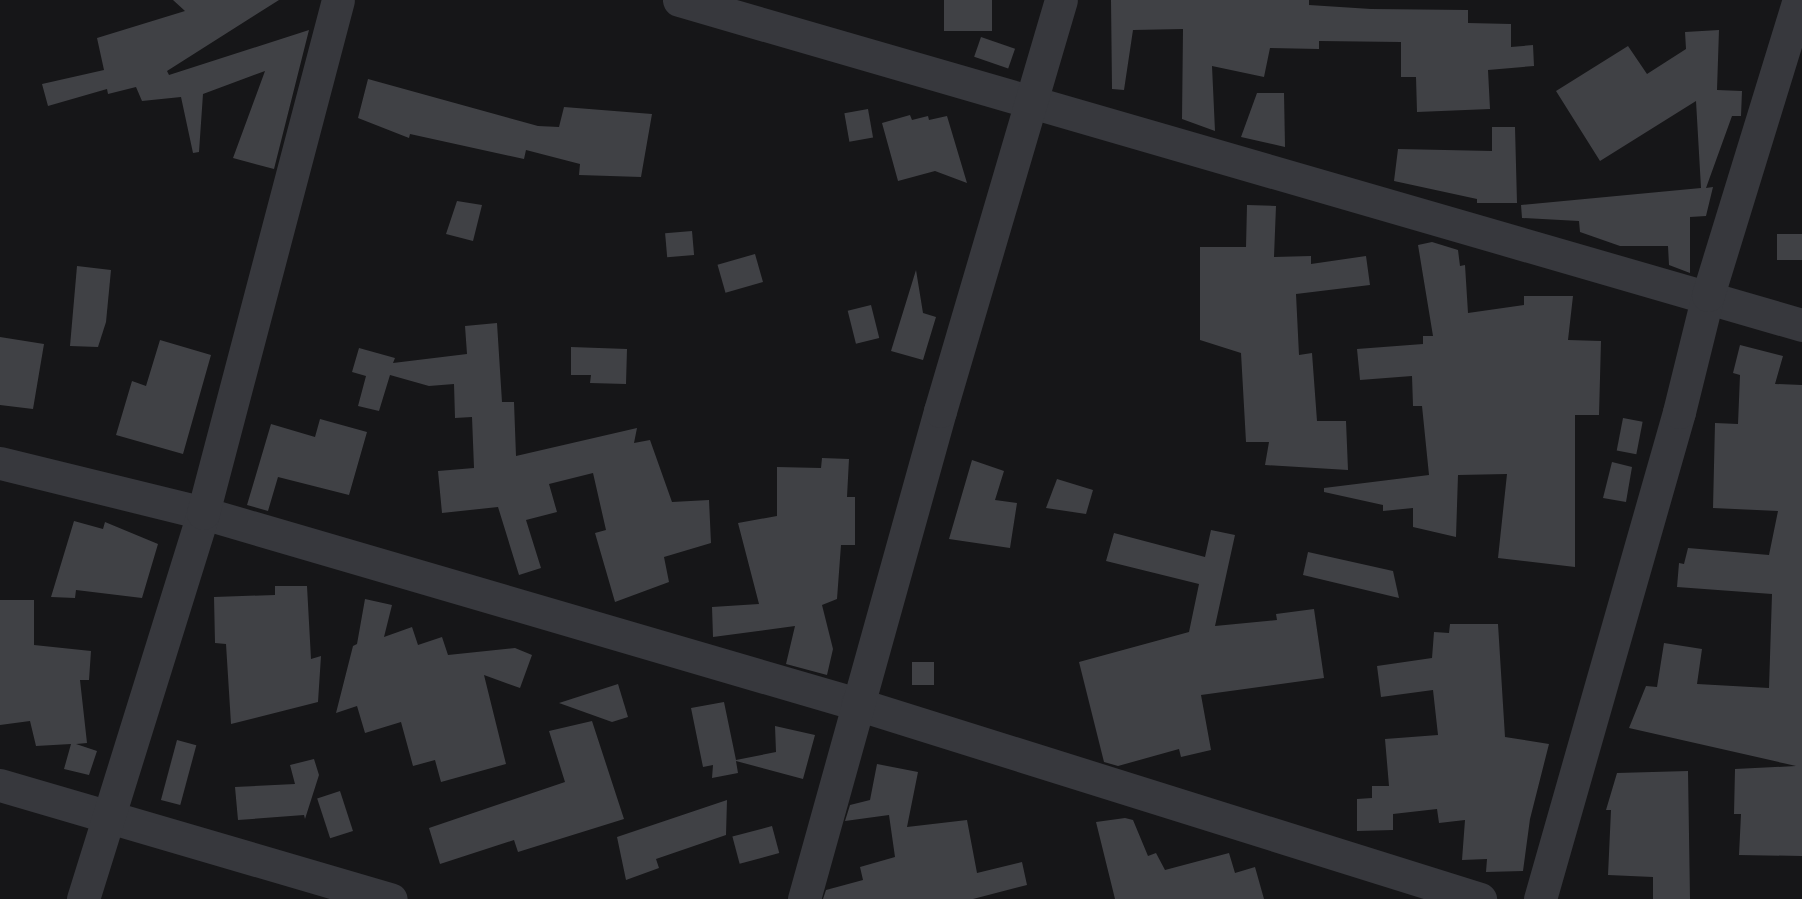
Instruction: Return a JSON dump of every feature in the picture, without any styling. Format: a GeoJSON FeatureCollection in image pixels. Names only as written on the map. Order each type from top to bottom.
{"type":"FeatureCollection","features":[{"type":"Feature","properties":{"kind":"street"},"geometry":{"type":"LineString","coordinates":[[83,899],[106,816],[203,513],[338,0]]}},
{"type":"Feature","properties":{"kind":"street"},"geometry":{"type":"LineString","coordinates":[[679,0],[1034,99],[1802,324]]}},
{"type":"Feature","properties":{"kind":"street"},"geometry":{"type":"LineString","coordinates":[[804,899],[1061,0]]}},
{"type":"Feature","properties":{"kind":"street"},"geometry":{"type":"LineString","coordinates":[[1540,899],[1679,412],[1708,295],[1799,0]]}},
{"type":"Feature","properties":{"kind":"street"},"geometry":{"type":"LineString","coordinates":[[0,463],[203,513],[858,704],[1480,899]]}},
{"type":"Feature","properties":{"kind":"street"},"geometry":{"type":"LineString","coordinates":[[0,785],[391,899]]}},
{"type":"Feature","properties":{"kind":"building"},"geometry":{"type":"Polygon","coordinates":[[[173,0],[279,0],[167,71],[169,75],[309,30],[274,169],[233,158],[265,71],[203,94],[199,152],[193,153],[181,97],[142,101],[136,87],[108,94],[107,89],[48,106],[42,84],[104,70],[97,38],[185,11],[173,0]]]}},
{"type":"Feature","properties":{"kind":"building"},"geometry":{"type":"Polygon","coordinates":[[[944,0],[992,0],[992,31],[944,31],[944,0]]]}},
{"type":"Feature","properties":{"kind":"building"},"geometry":{"type":"Polygon","coordinates":[[[1111,0],[1309,0],[1309,5],[1371,9],[1468,10],[1468,23],[1511,24],[1511,47],[1533,45],[1534,66],[1488,70],[1490,109],[1417,112],[1416,77],[1401,77],[1401,42],[1319,41],[1319,49],[1270,48],[1264,77],[1212,66],[1215,131],[1182,119],[1183,29],[1133,30],[1124,90],[1112,89],[1111,0]]]}},
{"type":"Feature","properties":{"kind":"building"},"geometry":{"type":"Polygon","coordinates":[[[1719,30],[1717,90],[1742,91],[1741,116],[1732,116],[1706,188],[1713,187],[1706,216],[1690,217],[1690,273],[1669,265],[1668,246],[1620,246],[1580,232],[1579,221],[1522,218],[1521,205],[1701,188],[1696,101],[1600,161],[1556,91],[1628,46],[1647,74],[1686,49],[1685,32],[1719,30]]]}},
{"type":"Feature","properties":{"kind":"building"},"geometry":{"type":"Polygon","coordinates":[[[981,37],[1015,49],[1008,69],[974,57],[981,37]]]}},
{"type":"Feature","properties":{"kind":"building"},"geometry":{"type":"Polygon","coordinates":[[[368,79],[538,126],[559,127],[564,107],[652,114],[641,177],[579,175],[580,164],[526,150],[524,159],[410,134],[409,138],[358,118],[368,79]]]}},
{"type":"Feature","properties":{"kind":"building"},"geometry":{"type":"Polygon","coordinates":[[[1257,93],[1284,93],[1285,147],[1241,137],[1257,93]]]}},
{"type":"Feature","properties":{"kind":"building"},"geometry":{"type":"Polygon","coordinates":[[[868,109],[873,138],[849,142],[844,113],[868,109]]]}},
{"type":"Feature","properties":{"kind":"building"},"geometry":{"type":"Polygon","coordinates":[[[910,115],[912,120],[928,116],[929,120],[947,116],[967,183],[935,171],[898,181],[882,123],[910,115]]]}},
{"type":"Feature","properties":{"kind":"building"},"geometry":{"type":"Polygon","coordinates":[[[1492,127],[1515,127],[1517,203],[1477,203],[1477,199],[1394,181],[1398,149],[1492,151],[1492,127]]]}},
{"type":"Feature","properties":{"kind":"building"},"geometry":{"type":"Polygon","coordinates":[[[457,201],[482,205],[473,241],[446,234],[457,201]]]}},
{"type":"Feature","properties":{"kind":"building"},"geometry":{"type":"Polygon","coordinates":[[[1247,205],[1276,206],[1274,257],[1311,256],[1311,264],[1366,256],[1370,285],[1296,294],[1299,355],[1312,353],[1317,421],[1346,421],[1348,470],[1265,465],[1269,442],[1246,442],[1241,353],[1200,340],[1200,247],[1246,247],[1247,205]]]}},
{"type":"Feature","properties":{"kind":"building"},"geometry":{"type":"Polygon","coordinates":[[[692,231],[694,255],[667,257],[665,233],[692,231]]]}},
{"type":"Feature","properties":{"kind":"building"},"geometry":{"type":"Polygon","coordinates":[[[1777,234],[1802,234],[1802,260],[1777,260],[1777,234]]]}},
{"type":"Feature","properties":{"kind":"building"},"geometry":{"type":"Polygon","coordinates":[[[1432,242],[1458,250],[1460,266],[1465,265],[1468,313],[1524,305],[1524,296],[1573,296],[1568,340],[1601,341],[1599,415],[1575,415],[1575,567],[1498,558],[1507,474],[1458,475],[1456,537],[1413,527],[1413,508],[1383,511],[1383,505],[1324,492],[1324,488],[1429,475],[1422,406],[1413,406],[1412,376],[1360,380],[1357,349],[1423,344],[1423,336],[1433,336],[1418,245],[1432,242]]]}},
{"type":"Feature","properties":{"kind":"building"},"geometry":{"type":"Polygon","coordinates":[[[755,254],[763,282],[726,293],[718,265],[755,254]]]}},
{"type":"Feature","properties":{"kind":"building"},"geometry":{"type":"Polygon","coordinates":[[[77,266],[111,270],[106,322],[98,347],[70,346],[77,266]]]}},
{"type":"Feature","properties":{"kind":"building"},"geometry":{"type":"Polygon","coordinates":[[[916,270],[923,313],[936,317],[923,360],[891,351],[916,270]]]}},
{"type":"Feature","properties":{"kind":"building"},"geometry":{"type":"Polygon","coordinates":[[[871,305],[879,338],[856,344],[848,311],[871,305]]]}},
{"type":"Feature","properties":{"kind":"building"},"geometry":{"type":"Polygon","coordinates":[[[497,323],[502,402],[514,402],[516,456],[637,428],[634,443],[650,440],[672,502],[709,500],[711,543],[664,557],[669,582],[615,602],[595,533],[606,530],[593,473],[549,484],[557,512],[526,520],[541,568],[519,575],[498,507],[442,513],[438,471],[474,468],[472,417],[455,418],[454,384],[429,386],[390,375],[379,411],[358,406],[366,376],[352,372],[359,348],[395,358],[393,363],[467,354],[465,326],[497,323]]]}},
{"type":"Feature","properties":{"kind":"building"},"geometry":{"type":"Polygon","coordinates":[[[0,337],[44,344],[33,409],[0,405],[0,337]]]}},
{"type":"Feature","properties":{"kind":"building"},"geometry":{"type":"Polygon","coordinates":[[[160,340],[211,355],[183,454],[116,435],[132,381],[146,386],[160,340]]]}},
{"type":"Feature","properties":{"kind":"building"},"geometry":{"type":"Polygon","coordinates":[[[1740,345],[1783,356],[1775,384],[1802,385],[1802,856],[1739,855],[1741,814],[1734,814],[1735,769],[1796,766],[1629,728],[1646,686],[1657,687],[1664,643],[1702,649],[1697,684],[1769,688],[1772,594],[1677,587],[1679,563],[1684,564],[1688,548],[1769,555],[1778,511],[1713,508],[1715,423],[1738,424],[1740,375],[1733,373],[1740,345]]]}},
{"type":"Feature","properties":{"kind":"building"},"geometry":{"type":"Polygon","coordinates":[[[571,347],[627,349],[626,384],[590,383],[591,375],[571,375],[571,347]]]}},
{"type":"Feature","properties":{"kind":"building"},"geometry":{"type":"Polygon","coordinates":[[[1623,418],[1643,422],[1636,454],[1617,450],[1623,418]]]}},
{"type":"Feature","properties":{"kind":"building"},"geometry":{"type":"Polygon","coordinates":[[[320,419],[367,432],[349,495],[278,477],[268,511],[247,505],[271,424],[315,437],[320,419]]]}},
{"type":"Feature","properties":{"kind":"building"},"geometry":{"type":"Polygon","coordinates":[[[822,458],[849,459],[847,497],[855,497],[855,545],[841,545],[837,599],[822,605],[833,649],[827,675],[786,664],[795,626],[713,637],[712,607],[759,604],[738,523],[777,516],[777,467],[821,468],[822,458]]]}},
{"type":"Feature","properties":{"kind":"building"},"geometry":{"type":"Polygon","coordinates":[[[972,460],[1004,471],[995,500],[1017,503],[1010,548],[949,539],[972,460]]]}},
{"type":"Feature","properties":{"kind":"building"},"geometry":{"type":"Polygon","coordinates":[[[1612,462],[1632,467],[1626,502],[1603,498],[1612,462]]]}},
{"type":"Feature","properties":{"kind":"building"},"geometry":{"type":"Polygon","coordinates":[[[1057,479],[1093,490],[1086,514],[1046,508],[1057,479]]]}},
{"type":"Feature","properties":{"kind":"building"},"geometry":{"type":"Polygon","coordinates":[[[74,521],[103,529],[105,522],[158,544],[142,598],[76,590],[75,598],[51,597],[74,521]]]}},
{"type":"Feature","properties":{"kind":"building"},"geometry":{"type":"Polygon","coordinates":[[[1211,530],[1235,535],[1215,626],[1277,620],[1276,614],[1314,609],[1324,678],[1201,695],[1211,750],[1181,757],[1179,749],[1118,766],[1104,762],[1079,662],[1189,632],[1199,584],[1106,561],[1114,533],[1205,557],[1211,530]]]}},
{"type":"Feature","properties":{"kind":"building"},"geometry":{"type":"Polygon","coordinates":[[[1308,552],[1393,571],[1399,598],[1303,575],[1308,552]]]}},
{"type":"Feature","properties":{"kind":"building"},"geometry":{"type":"Polygon","coordinates":[[[275,586],[307,586],[311,659],[321,656],[318,702],[231,724],[226,644],[215,643],[214,597],[275,595],[275,586]]]}},
{"type":"Feature","properties":{"kind":"building"},"geometry":{"type":"Polygon","coordinates":[[[365,599],[392,605],[384,637],[412,627],[418,645],[442,637],[448,655],[515,648],[532,655],[520,688],[484,675],[506,764],[441,782],[435,760],[413,766],[401,722],[365,733],[357,706],[336,713],[353,646],[357,644],[365,599]]]}},
{"type":"Feature","properties":{"kind":"building"},"geometry":{"type":"Polygon","coordinates":[[[0,600],[34,600],[34,645],[91,651],[89,680],[80,680],[87,743],[76,744],[97,751],[89,775],[64,769],[71,744],[36,746],[30,721],[0,725],[0,600]]]}},
{"type":"Feature","properties":{"kind":"building"},"geometry":{"type":"Polygon","coordinates":[[[1450,624],[1498,624],[1505,737],[1549,744],[1530,819],[1523,871],[1486,872],[1487,859],[1462,860],[1465,820],[1439,823],[1437,809],[1393,814],[1393,830],[1357,831],[1357,799],[1372,798],[1372,786],[1389,786],[1385,739],[1438,735],[1433,690],[1381,697],[1377,666],[1432,658],[1434,632],[1449,633],[1450,624]]]}},
{"type":"Feature","properties":{"kind":"building"},"geometry":{"type":"Polygon","coordinates":[[[912,662],[934,662],[934,685],[912,685],[912,662]]]}},
{"type":"Feature","properties":{"kind":"building"},"geometry":{"type":"Polygon","coordinates":[[[618,684],[628,717],[612,722],[559,703],[618,684]]]}},
{"type":"Feature","properties":{"kind":"building"},"geometry":{"type":"Polygon","coordinates":[[[724,702],[736,760],[776,752],[775,726],[815,735],[803,779],[736,761],[738,773],[712,778],[713,765],[703,767],[691,708],[724,702]]]}},
{"type":"Feature","properties":{"kind":"building"},"geometry":{"type":"Polygon","coordinates":[[[592,721],[624,819],[518,852],[514,840],[440,864],[429,828],[565,782],[549,731],[592,721]]]}},
{"type":"Feature","properties":{"kind":"building"},"geometry":{"type":"Polygon","coordinates":[[[177,740],[196,745],[180,805],[161,800],[177,740]]]}},
{"type":"Feature","properties":{"kind":"building"},"geometry":{"type":"Polygon","coordinates":[[[314,759],[319,775],[305,819],[304,815],[238,820],[235,787],[295,784],[290,765],[314,759]]]}},
{"type":"Feature","properties":{"kind":"building"},"geometry":{"type":"Polygon","coordinates":[[[877,764],[918,772],[907,827],[967,820],[977,873],[1022,862],[1027,885],[973,899],[823,899],[826,890],[863,880],[860,867],[895,857],[889,815],[845,821],[850,805],[870,800],[877,764]]]}},
{"type":"Feature","properties":{"kind":"building"},"geometry":{"type":"Polygon","coordinates":[[[1688,771],[1690,899],[1653,899],[1653,877],[1608,875],[1611,810],[1606,810],[1617,773],[1688,771]]]}},
{"type":"Feature","properties":{"kind":"building"},"geometry":{"type":"Polygon","coordinates":[[[340,791],[353,831],[330,838],[317,798],[340,791]]]}},
{"type":"Feature","properties":{"kind":"building"},"geometry":{"type":"Polygon","coordinates":[[[727,800],[726,835],[656,859],[659,868],[626,880],[617,837],[727,800]]]}},
{"type":"Feature","properties":{"kind":"building"},"geometry":{"type":"Polygon","coordinates":[[[1125,818],[1133,820],[1148,856],[1156,853],[1165,870],[1229,853],[1235,873],[1255,867],[1264,899],[1115,899],[1096,822],[1125,818]]]}},
{"type":"Feature","properties":{"kind":"building"},"geometry":{"type":"Polygon","coordinates":[[[772,826],[779,853],[740,864],[732,837],[772,826]]]}}]}
